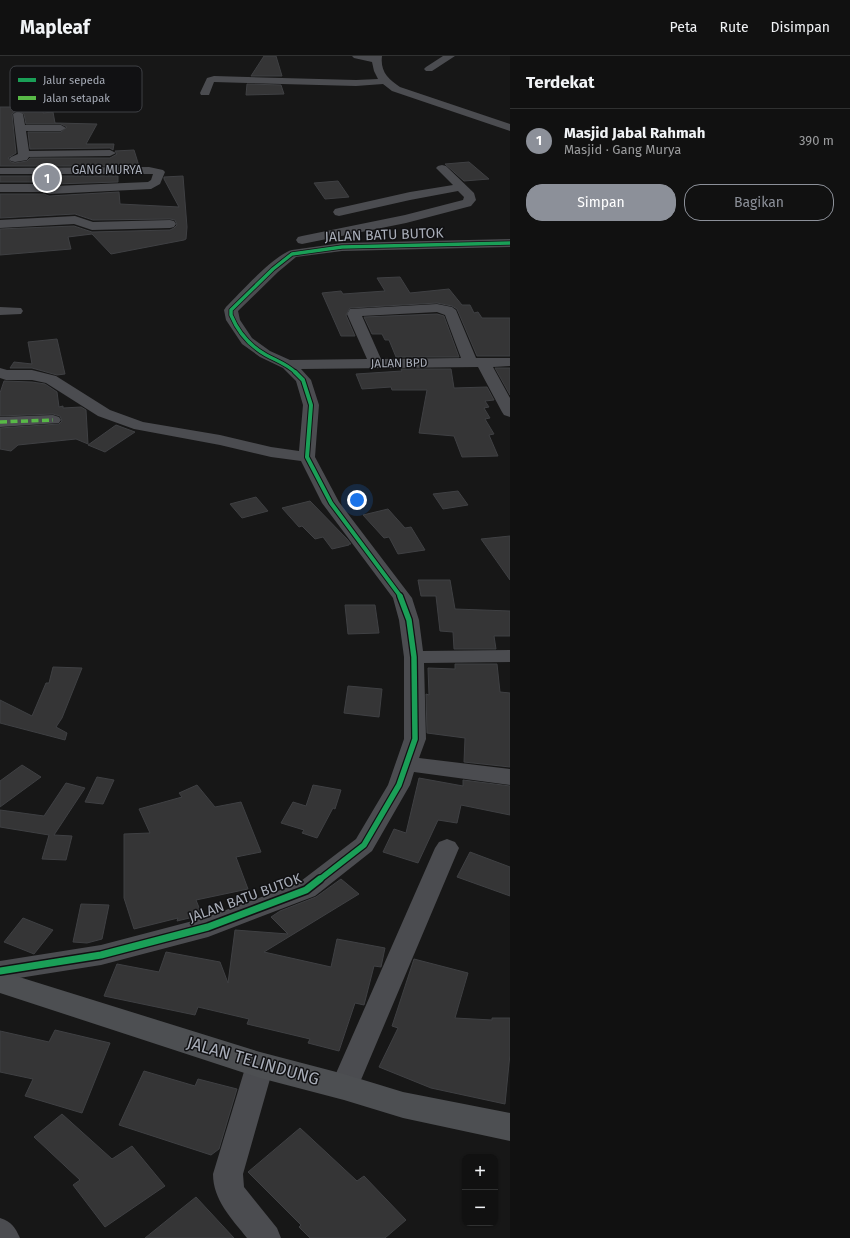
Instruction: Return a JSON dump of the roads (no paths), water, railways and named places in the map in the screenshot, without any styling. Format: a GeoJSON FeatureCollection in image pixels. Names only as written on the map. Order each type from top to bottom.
{"type":"FeatureCollection","features":[{"type":"Feature","properties":{"kind":"main road","name":"JALAN TELINDUNG"},"geometry":{"type":"LineString","coordinates":[[0,982],[260,1065],[344,1087],[403,1105],[510,1127]]}},
{"type":"Feature","properties":{"kind":"street"},"geometry":{"type":"LineString","coordinates":[[357,56],[376,58],[376,67],[385,81],[396,89]]}},
{"type":"Feature","properties":{"kind":"street"},"geometry":{"type":"LineString","coordinates":[[429,69],[450,56]]}},
{"type":"Feature","properties":{"kind":"street"},"geometry":{"type":"LineString","coordinates":[[205,94],[210,80],[214,79],[356,84],[396,89],[510,128]]}},
{"type":"Feature","properties":{"kind":"street"},"geometry":{"type":"LineString","coordinates":[[356,84],[385,81]]}},
{"type":"Feature","properties":{"kind":"street"},"geometry":{"type":"LineString","coordinates":[[19,121],[37,120],[41,118]]}},
{"type":"Feature","properties":{"kind":"street"},"geometry":{"type":"LineString","coordinates":[[19,121],[60,128]]}},
{"type":"Feature","properties":{"kind":"street"},"geometry":{"type":"LineString","coordinates":[[2,165],[21,159],[24,154],[19,121]]}},
{"type":"Feature","properties":{"kind":"street"},"geometry":{"type":"LineString","coordinates":[[24,154],[110,153]]}},
{"type":"Feature","properties":{"kind":"street"},"geometry":{"type":"LineString","coordinates":[[2,165],[51,170]]}},
{"type":"Feature","properties":{"kind":"street"},"geometry":{"type":"LineString","coordinates":[[285,250],[464,205],[470,199],[462,187],[442,168]]}},
{"type":"Feature","properties":{"kind":"street","name":"GANG MURYA"},"geometry":{"type":"LineString","coordinates":[[51,170],[148,170],[159,172],[156,182],[150,185],[49,189],[51,170]]}},
{"type":"Feature","properties":{"kind":"street"},"geometry":{"type":"LineString","coordinates":[[339,212],[410,196],[462,187]]}},
{"type":"Feature","properties":{"kind":"street"},"geometry":{"type":"LineString","coordinates":[[0,188],[49,189],[66,220]]}},
{"type":"Feature","properties":{"kind":"street"},"geometry":{"type":"LineString","coordinates":[[0,224],[66,220],[79,221],[85,225],[92,226],[170,224]]}},
{"type":"Feature","properties":{"kind":"street","name":"JALAN BATU BUTOK"},"geometry":{"type":"LineString","coordinates":[[0,971],[109,953],[208,926],[306,890],[364,845],[400,785],[415,739],[414,657],[409,620],[402,598],[331,503],[307,457],[311,405],[303,380],[288,365],[265,354],[252,345],[242,335],[230,312],[234,305],[273,269],[285,250],[292,254],[328,248],[510,242]]}},
{"type":"Feature","properties":{"kind":"street"},"geometry":{"type":"LineString","coordinates":[[376,364],[354,314],[355,312],[364,310],[437,308],[447,310],[451,313],[476,362],[510,412]]}},
{"type":"Feature","properties":{"kind":"street"},"geometry":{"type":"LineString","coordinates":[[0,311],[16,311]]}},
{"type":"Feature","properties":{"kind":"street","name":"JALAN BPD"},"geometry":{"type":"LineString","coordinates":[[288,365],[510,362]]}},
{"type":"Feature","properties":{"kind":"street"},"geometry":{"type":"LineString","coordinates":[[0,373],[6,375],[32,375],[51,379],[104,413],[140,426],[220,440],[271,452],[307,457]]}},
{"type":"Feature","properties":{"kind":"street"},"geometry":{"type":"LineString","coordinates":[[0,422],[53,420]]}},
{"type":"Feature","properties":{"kind":"street"},"geometry":{"type":"LineString","coordinates":[[414,657],[510,656]]}},
{"type":"Feature","properties":{"kind":"street"},"geometry":{"type":"LineString","coordinates":[[406,764],[510,777]]}},
{"type":"Feature","properties":{"kind":"street"},"geometry":{"type":"LineString","coordinates":[[344,1087],[447,848]]}},
{"type":"Feature","properties":{"kind":"street"},"geometry":{"type":"LineString","coordinates":[[260,1065],[228,1174],[228,1186],[233,1197],[266,1238]]}},
{"type":"Feature","properties":{"kind":"street"},"geometry":{"type":"LineString","coordinates":[[0,1232],[5,1238]]}},
{"type":"Feature","properties":{"kind":"place","name":"Masjid Jabal Rahmah"},"geometry":{"type":"Point","coordinates":[47,178]}}]}
